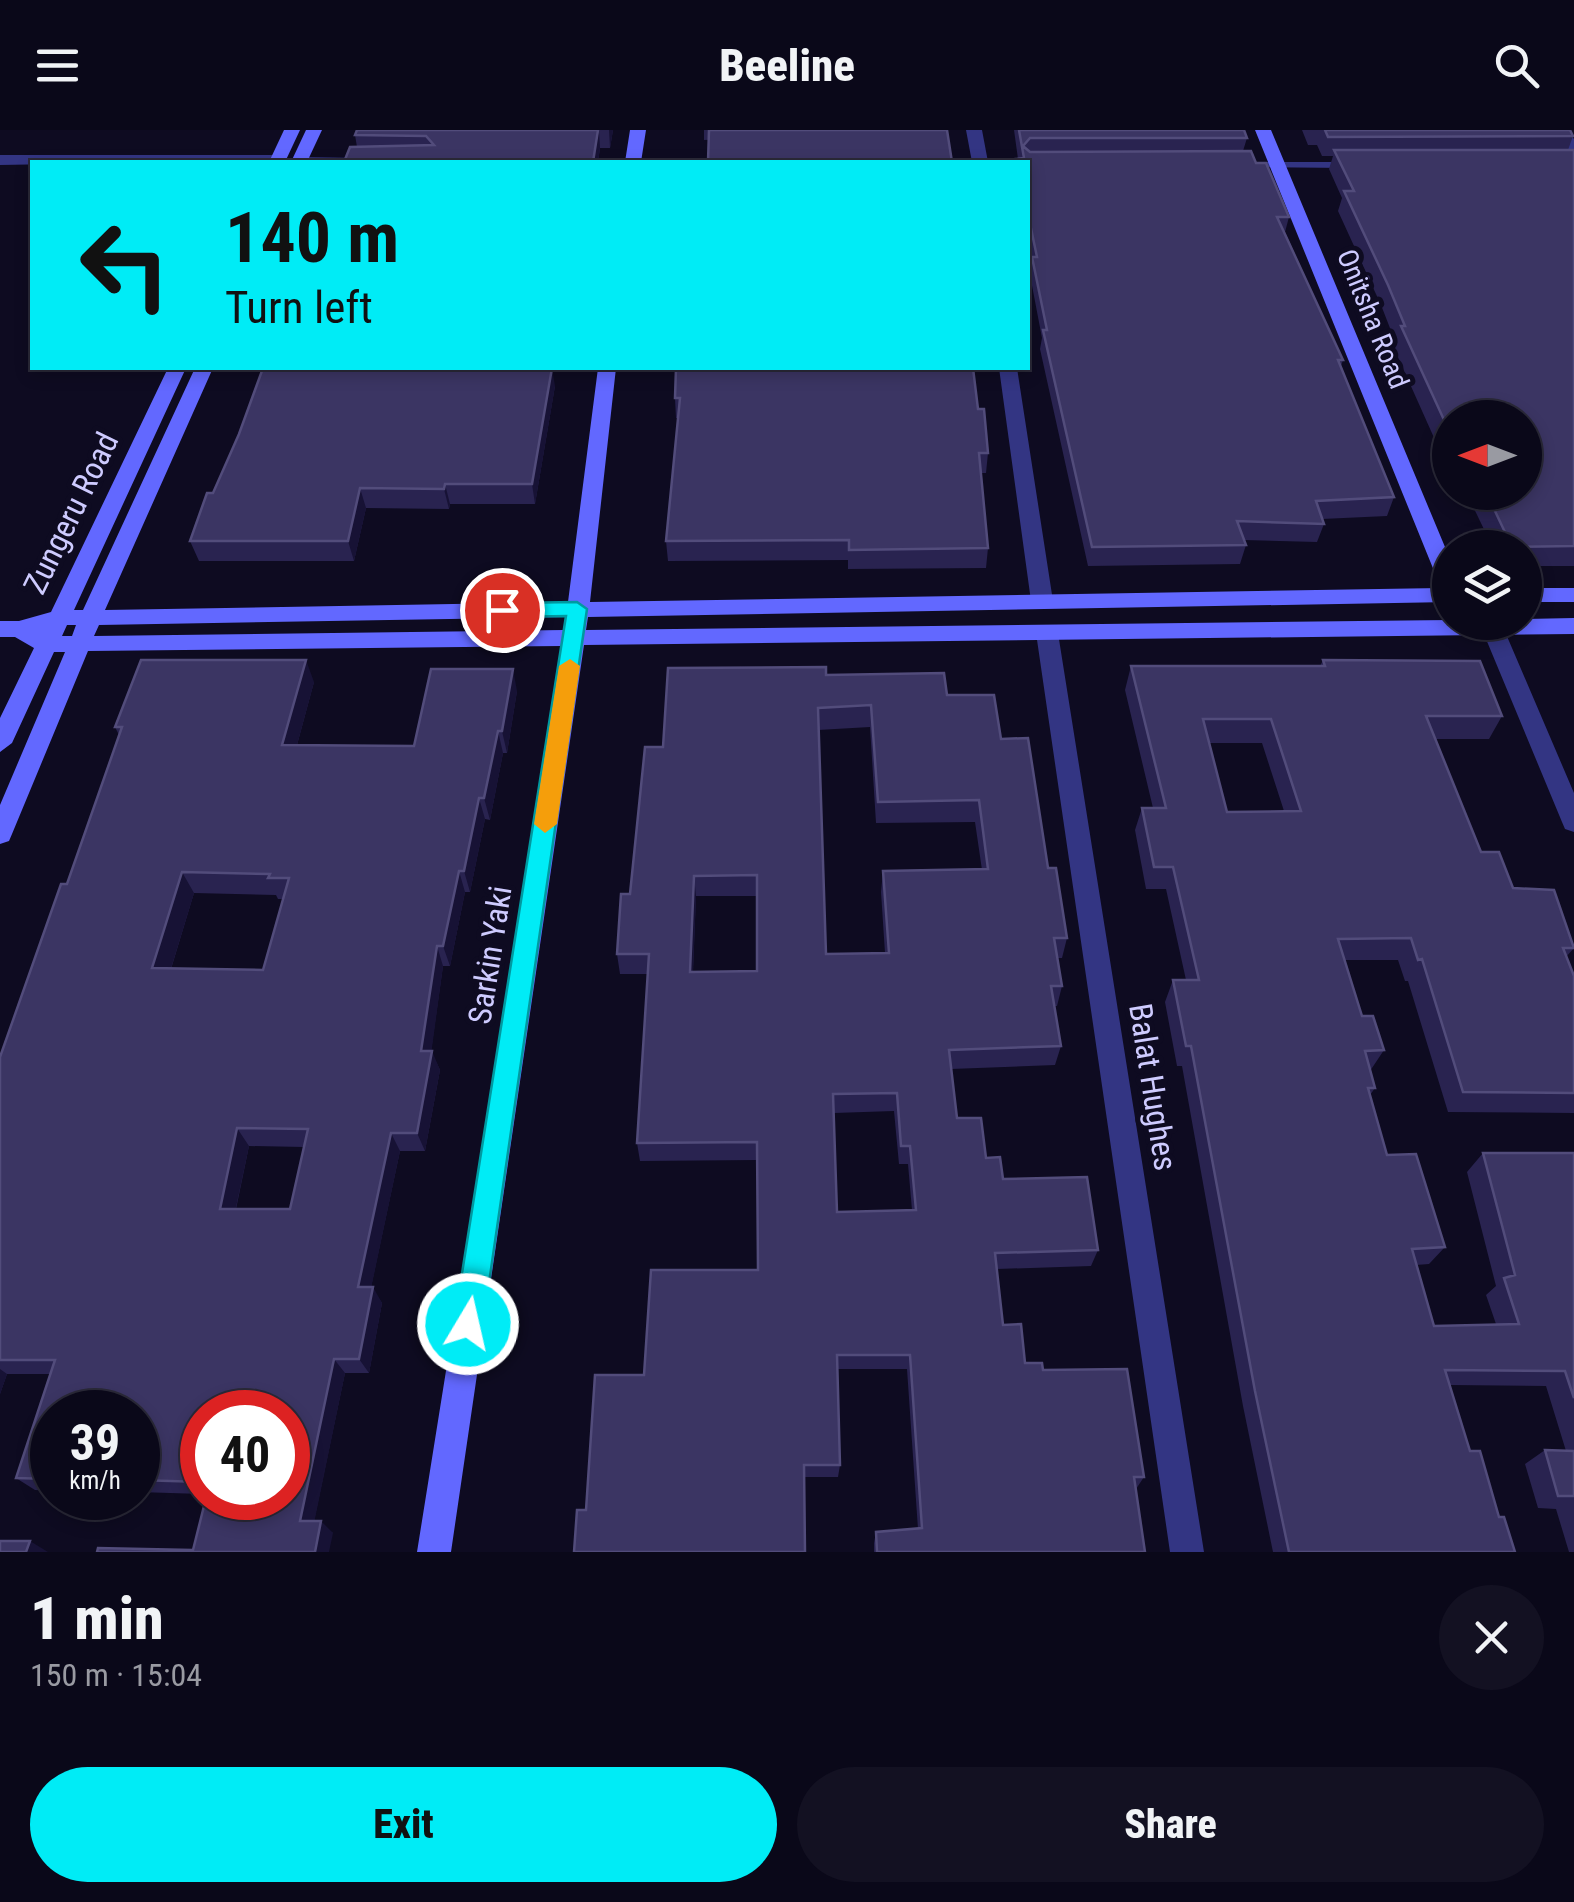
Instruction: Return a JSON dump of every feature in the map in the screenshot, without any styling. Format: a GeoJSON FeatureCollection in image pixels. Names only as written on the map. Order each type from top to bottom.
{"type":"FeatureCollection","features":[{"type":"Feature","properties":{"kind":"street"},"geometry":{"type":"LineString","coordinates":[[277,160],[292,130]]}},
{"type":"Feature","properties":{"kind":"street"},"geometry":{"type":"LineString","coordinates":[[299,160],[314,130]]}},
{"type":"Feature","properties":{"kind":"street"},"geometry":{"type":"LineString","coordinates":[[633,160],[638,130]]}},
{"type":"Feature","properties":{"kind":"street"},"geometry":{"type":"LineString","coordinates":[[974,130],[980,160]]}},
{"type":"Feature","properties":{"kind":"street","name":"Onitsha Road"},"geometry":{"type":"LineString","coordinates":[[1264,130],[1432,541]]}},
{"type":"Feature","properties":{"kind":"street"},"geometry":{"type":"LineString","coordinates":[[1560,130],[1574,150]]}},
{"type":"Feature","properties":{"kind":"street"},"geometry":{"type":"LineString","coordinates":[[0,160],[30,160]]}},
{"type":"Feature","properties":{"kind":"street","name":"Zungeru Road"},"geometry":{"type":"LineString","coordinates":[[0,743],[176,370]]}},
{"type":"Feature","properties":{"kind":"street"},"geometry":{"type":"LineString","coordinates":[[0,834],[90,617],[203,370]]}},
{"type":"Feature","properties":{"kind":"street","name":"Sarkin Yaki"},"geometry":{"type":"LineString","coordinates":[[434,1552],[574,640],[607,370]]}},
{"type":"Feature","properties":{"kind":"street"},"geometry":{"type":"LineString","coordinates":[[1008,370],[1042,602]]}},
{"type":"Feature","properties":{"kind":"street"},"geometry":{"type":"LineString","coordinates":[[10,629],[56,618],[90,617],[1432,595]]}},
{"type":"Feature","properties":{"kind":"street"},"geometry":{"type":"LineString","coordinates":[[1542,595],[1574,595]]}},
{"type":"Feature","properties":{"kind":"street"},"geometry":{"type":"LineString","coordinates":[[1542,626],[1574,626]]}},
{"type":"Feature","properties":{"kind":"street"},"geometry":{"type":"LineString","coordinates":[[10,629],[44,644],[80,644],[1432,627]]}},
{"type":"Feature","properties":{"kind":"street","name":"Balat Hughes"},"geometry":{"type":"LineString","coordinates":[[1047,633],[1187,1552]]}},
{"type":"Feature","properties":{"kind":"street"},"geometry":{"type":"LineString","coordinates":[[1498,640],[1574,822]]}},
{"type":"Feature","properties":{"kind":"lane"},"geometry":{"type":"LineString","coordinates":[[1240,165],[1357,164]]}},
{"type":"Feature","properties":{"kind":"building"},"geometry":{"type":"Polygon","coordinates":[[[357,130],[598,130],[593,160],[345,160],[350,147],[434,145],[426,136],[355,135],[357,130]]]}},
{"type":"Feature","properties":{"kind":"building"},"geometry":{"type":"Polygon","coordinates":[[[709,130],[947,130],[952,160],[708,160],[709,130]]]}},
{"type":"Feature","properties":{"kind":"building"},"geometry":{"type":"Polygon","coordinates":[[[1019,130],[1244,130],[1247,138],[1030,138],[1023,146],[1030,152],[1251,151],[1256,163],[1266,163],[1289,217],[1277,217],[1343,360],[1338,360],[1394,497],[1316,501],[1324,524],[1237,521],[1246,545],[1092,547],[1043,330],[1047,330],[1032,257],[1037,257],[1030,224],[1030,160],[1015,159],[1024,158],[1019,130]]]}},
{"type":"Feature","properties":{"kind":"building"},"geometry":{"type":"Polygon","coordinates":[[[1325,130],[1570,130],[1573,136],[1328,137],[1325,130]]]}},
{"type":"Feature","properties":{"kind":"building"},"geometry":{"type":"Polygon","coordinates":[[[1334,150],[1574,150],[1574,546],[1542,547],[1542,530],[1504,530],[1495,510],[1542,510],[1542,400],[1435,400],[1344,191],[1354,191],[1334,150]]]}},
{"type":"Feature","properties":{"kind":"building"},"geometry":{"type":"Polygon","coordinates":[[[262,370],[552,370],[532,484],[360,488],[348,541],[190,541],[207,493],[213,493],[262,370]]]}},
{"type":"Feature","properties":{"kind":"building"},"geometry":{"type":"Polygon","coordinates":[[[676,370],[973,370],[978,409],[984,409],[988,453],[979,453],[988,548],[849,550],[849,540],[666,541],[680,398],[675,398],[676,370]]]}},
{"type":"Feature","properties":{"kind":"building"},"geometry":{"type":"Polygon","coordinates":[[[141,660],[306,660],[282,745],[414,746],[431,669],[513,669],[502,731],[498,731],[484,798],[479,798],[464,871],[459,871],[443,946],[437,946],[421,1051],[432,1051],[417,1133],[391,1133],[358,1287],[373,1287],[359,1359],[334,1359],[310,1473],[310,1390],[180,1390],[180,1481],[160,1481],[160,1390],[45,1390],[55,1360],[0,1360],[0,1057],[122,727],[115,727],[141,660]],[[182,872],[152,968],[263,970],[289,878],[268,878],[270,874],[182,872]],[[237,1128],[220,1209],[290,1209],[308,1129],[237,1128]]]}},
{"type":"Feature","properties":{"kind":"building"},"geometry":{"type":"Polygon","coordinates":[[[1323,660],[1480,661],[1502,716],[1426,716],[1481,852],[1499,852],[1513,888],[1554,890],[1574,948],[1563,948],[1574,976],[1574,1093],[1463,1092],[1422,959],[1418,960],[1411,938],[1338,939],[1362,1016],[1373,1016],[1384,1050],[1365,1051],[1375,1088],[1368,1088],[1387,1155],[1416,1154],[1445,1247],[1412,1249],[1434,1326],[1519,1324],[1504,1278],[1515,1275],[1483,1153],[1574,1153],[1574,1398],[1565,1371],[1445,1370],[1470,1451],[1480,1451],[1499,1517],[1504,1517],[1515,1552],[1289,1552],[1191,1046],[1186,1046],[1173,980],[1199,980],[1173,867],[1154,867],[1142,808],[1166,808],[1131,666],[1325,666],[1323,660]],[[1203,719],[1227,812],[1301,811],[1271,719],[1203,719]]]}},
{"type":"Feature","properties":{"kind":"building"},"geometry":{"type":"Polygon","coordinates":[[[826,667],[826,675],[944,673],[947,695],[994,695],[1001,739],[1028,738],[1048,868],[1056,868],[1067,938],[1054,938],[1062,986],[1051,986],[1061,1046],[949,1050],[957,1118],[981,1118],[986,1158],[1000,1157],[1003,1179],[1087,1177],[1098,1250],[995,1253],[1003,1325],[1021,1324],[1025,1363],[1042,1363],[1043,1370],[1127,1369],[1144,1477],[1134,1477],[1145,1552],[877,1552],[876,1532],[922,1528],[910,1355],[837,1355],[840,1465],[804,1465],[805,1552],[574,1552],[577,1510],[586,1510],[595,1375],[644,1375],[651,1270],[758,1270],[757,1142],[637,1143],[649,954],[617,954],[621,894],[630,894],[645,747],[663,747],[668,668],[826,667]],[[871,705],[818,708],[826,954],[889,953],[883,871],[988,869],[979,800],[878,802],[871,705]],[[757,875],[694,876],[690,972],[757,971],[757,875]],[[897,1093],[833,1094],[837,1212],[916,1210],[910,1146],[901,1146],[897,1093]]]}},
{"type":"Feature","properties":{"kind":"building"},"geometry":{"type":"Polygon","coordinates":[[[30,1436],[30,1478],[16,1478],[30,1436]]]}},
{"type":"Feature","properties":{"kind":"building"},"geometry":{"type":"Polygon","coordinates":[[[1545,1450],[1574,1451],[1574,1496],[1558,1496],[1545,1450]]]}},
{"type":"Feature","properties":{"kind":"building"},"geometry":{"type":"Polygon","coordinates":[[[200,1520],[321,1521],[315,1552],[97,1552],[98,1548],[193,1550],[200,1520]]]}},
{"type":"Feature","properties":{"kind":"building"},"geometry":{"type":"Polygon","coordinates":[[[0,1541],[30,1541],[26,1552],[0,1552],[0,1541]]]}},
{"type":"Feature","properties":{"kind":"slow traffic"},"geometry":{"type":"LineString","coordinates":[[545,824],[570,666]]}},
{"type":"Feature","properties":{"kind":"route"},"geometry":{"type":"LineString","coordinates":[[468,1324],[577,609],[502,610]]}}]}
